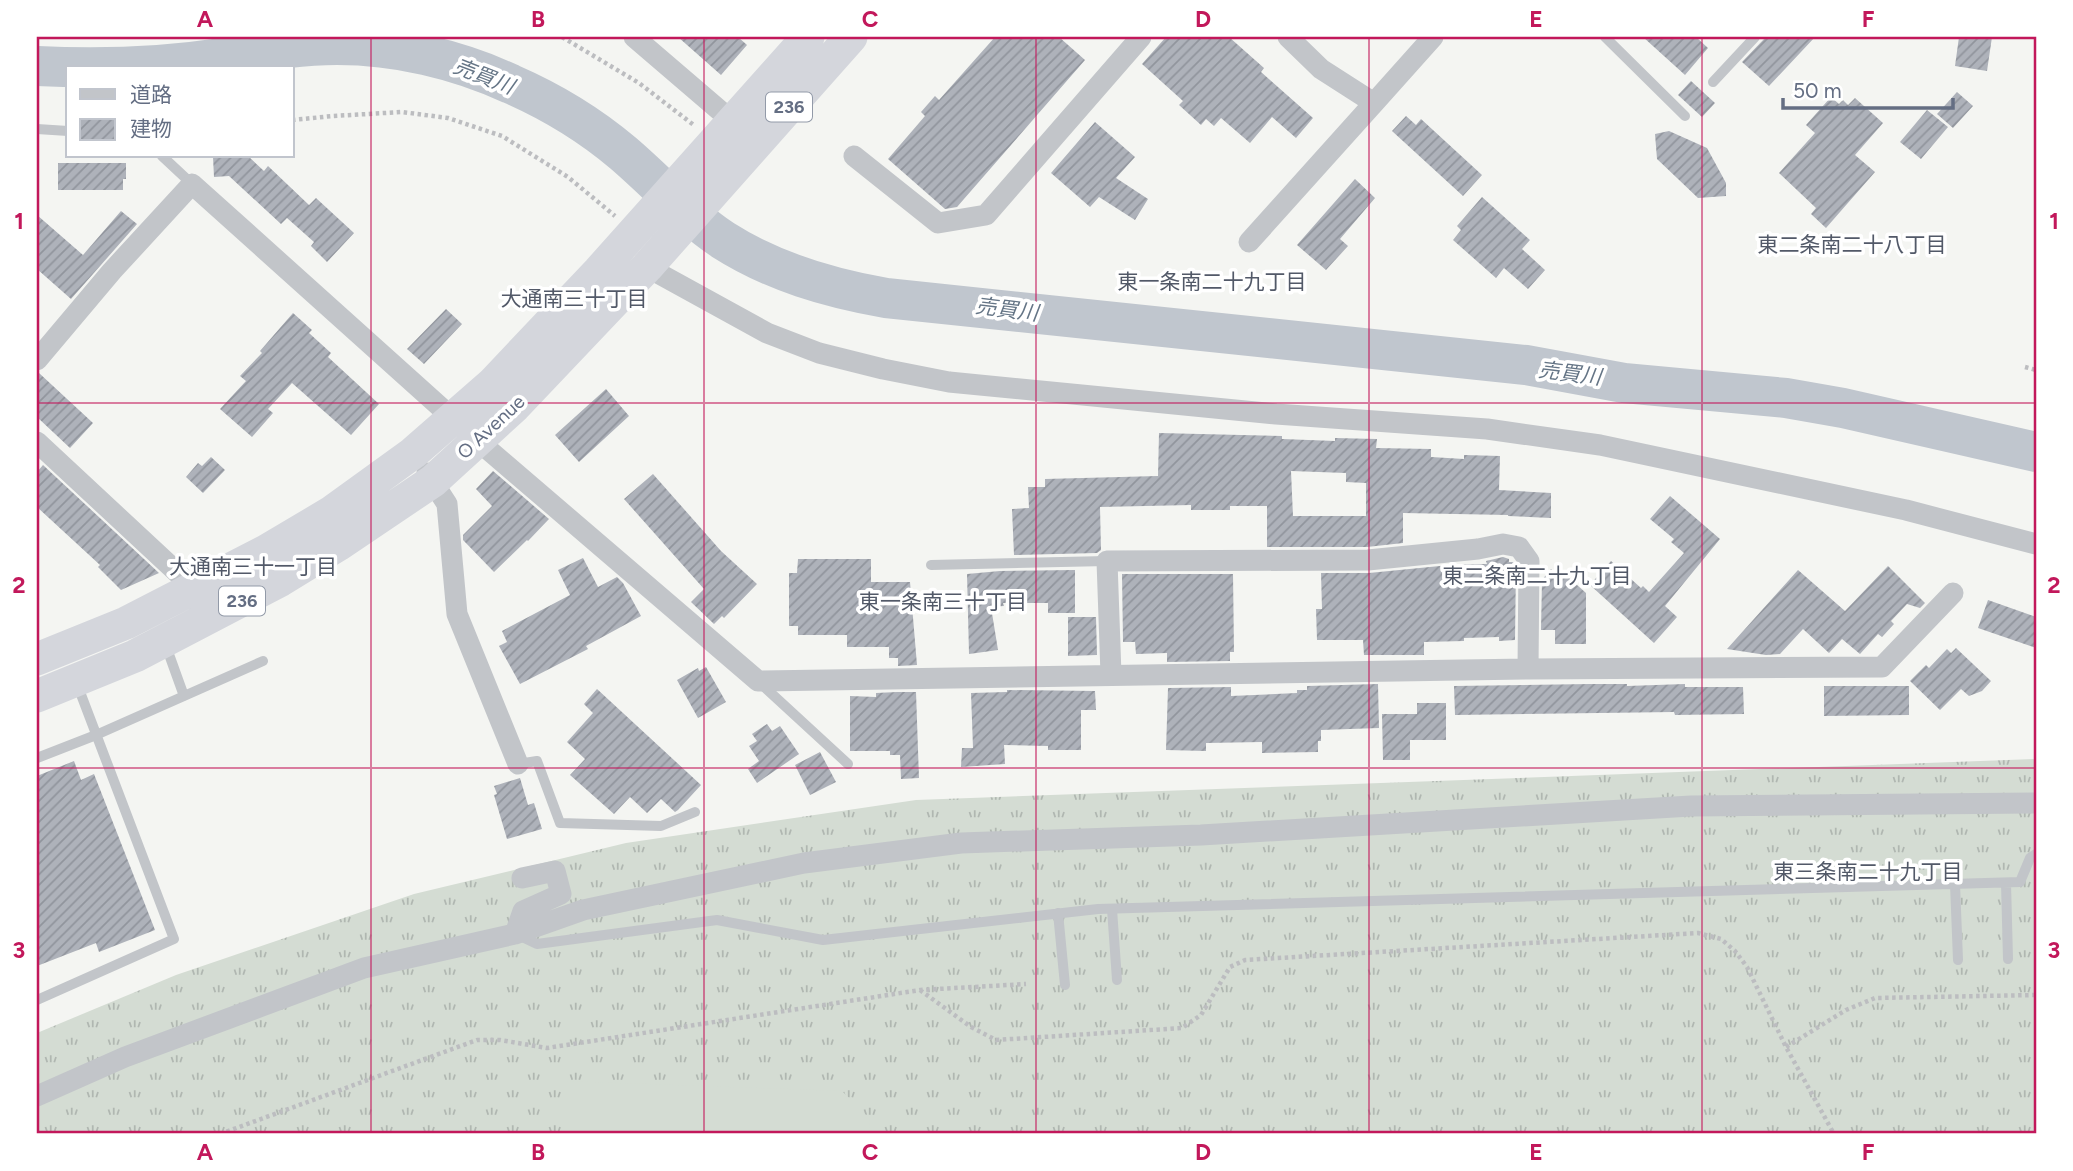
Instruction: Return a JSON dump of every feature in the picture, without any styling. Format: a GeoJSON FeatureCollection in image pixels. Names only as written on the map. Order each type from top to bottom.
{"type":"FeatureCollection","features":[{"type":"Feature","properties":{"kind":"highway","name":"O Avenue"},"geometry":{"type":"LineString","coordinates":[[37,696],[135,656],[164,641],[199,605],[266,551],[330,513],[413,453],[492,384],[630,224],[717,140],[808,37]]}},
{"type":"Feature","properties":{"kind":"highway","name":"O Avenue"},"geometry":{"type":"LineString","coordinates":[[37,659],[126,623],[199,605],[281,580],[433,481],[514,405],[655,259],[851,37]]}},
{"type":"Feature","properties":{"kind":"street"},"geometry":{"type":"LineString","coordinates":[[634,37],[717,140]]}},
{"type":"Feature","properties":{"kind":"street"},"geometry":{"type":"LineString","coordinates":[[854,156],[938,223],[986,215],[1141,37]]}},
{"type":"Feature","properties":{"kind":"street"},"geometry":{"type":"LineString","coordinates":[[1288,37],[1321,69],[1374,103]]}},
{"type":"Feature","properties":{"kind":"street"},"geometry":{"type":"LineString","coordinates":[[1249,242],[1433,37]]}},
{"type":"Feature","properties":{"kind":"street"},"geometry":{"type":"LineString","coordinates":[[37,360],[112,271],[192,184],[477,440],[758,681],[1528,669],[1882,667],[1953,593]]}},
{"type":"Feature","properties":{"kind":"street"},"geometry":{"type":"LineString","coordinates":[[655,259],[767,333],[819,354],[883,369],[948,382],[1276,414],[1487,429],[1600,445],[1906,510],[2036,544]]}},
{"type":"Feature","properties":{"kind":"street"},"geometry":{"type":"LineString","coordinates":[[37,442],[180,575],[199,605]]}},
{"type":"Feature","properties":{"kind":"street"},"geometry":{"type":"LineString","coordinates":[[413,453],[447,504],[457,614],[518,764]]}},
{"type":"Feature","properties":{"kind":"street"},"geometry":{"type":"LineString","coordinates":[[1111,675],[1107,561],[1368,560],[1503,544],[1519,547],[1529,561],[1528,669]]}},
{"type":"Feature","properties":{"kind":"street"},"geometry":{"type":"LineString","coordinates":[[37,1096],[125,1057],[364,968],[515,933],[583,910],[804,863],[961,843],[1200,835],[1691,806],[2036,803]]}},
{"type":"Feature","properties":{"kind":"street"},"geometry":{"type":"LineString","coordinates":[[515,933],[523,911],[561,894],[555,872],[522,878]]}},
{"type":"Feature","properties":{"kind":"lane"},"geometry":{"type":"LineString","coordinates":[[1605,37],[1685,116]]}},
{"type":"Feature","properties":{"kind":"lane"},"geometry":{"type":"LineString","coordinates":[[1713,82],[1755,37]]}},
{"type":"Feature","properties":{"kind":"lane"},"geometry":{"type":"LineString","coordinates":[[37,129],[66,131]]}},
{"type":"Feature","properties":{"kind":"lane"},"geometry":{"type":"LineString","coordinates":[[164,158],[192,184]]}},
{"type":"Feature","properties":{"kind":"lane"},"geometry":{"type":"LineString","coordinates":[[931,565],[1107,561]]}},
{"type":"Feature","properties":{"kind":"lane"},"geometry":{"type":"LineString","coordinates":[[164,641],[184,696]]}},
{"type":"Feature","properties":{"kind":"lane"},"geometry":{"type":"LineString","coordinates":[[37,758],[263,662]]}},
{"type":"Feature","properties":{"kind":"lane"},"geometry":{"type":"LineString","coordinates":[[37,1000],[174,939],[75,680]]}},
{"type":"Feature","properties":{"kind":"lane"},"geometry":{"type":"LineString","coordinates":[[758,681],[848,765]]}},
{"type":"Feature","properties":{"kind":"lane"},"geometry":{"type":"LineString","coordinates":[[518,764],[537,761],[560,823],[661,825],[695,812]]}},
{"type":"Feature","properties":{"kind":"lane"},"geometry":{"type":"LineString","coordinates":[[515,933],[537,944],[717,920],[823,940],[1112,909],[2020,883],[2030,858],[2036,854]]}},
{"type":"Feature","properties":{"kind":"lane"},"geometry":{"type":"LineString","coordinates":[[2006,883],[2008,959]]}},
{"type":"Feature","properties":{"kind":"lane"},"geometry":{"type":"LineString","coordinates":[[1955,884],[1958,960]]}},
{"type":"Feature","properties":{"kind":"lane"},"geometry":{"type":"LineString","coordinates":[[1112,909],[1117,980]]}},
{"type":"Feature","properties":{"kind":"lane"},"geometry":{"type":"LineString","coordinates":[[1058,914],[1065,985]]}},
{"type":"Feature","properties":{"kind":"path"},"geometry":{"type":"LineString","coordinates":[[562,37],[639,83],[717,140]]}},
{"type":"Feature","properties":{"kind":"path"},"geometry":{"type":"LineString","coordinates":[[294,120],[402,112],[448,118],[502,136],[568,177],[630,224]]}},
{"type":"Feature","properties":{"kind":"path"},"geometry":{"type":"LineString","coordinates":[[2025,368],[2036,370]]}},
{"type":"Feature","properties":{"kind":"path"},"geometry":{"type":"LineString","coordinates":[[920,990],[971,1027],[996,1040],[1182,1028],[1201,1015],[1230,967],[1245,960],[1699,933],[1721,939],[1747,967],[1834,1134]]}},
{"type":"Feature","properties":{"kind":"path"},"geometry":{"type":"LineString","coordinates":[[220,1134],[477,1040],[500,1040],[547,1048],[920,990],[1026,984]]}},
{"type":"Feature","properties":{"kind":"path"},"geometry":{"type":"LineString","coordinates":[[1786,1046],[1846,1010],[1875,998],[2036,995]]}},
{"type":"Feature","properties":{"kind":"green space"},"geometry":{"type":"Polygon","coordinates":[[[2036,759],[2036,1134],[37,1134],[37,1033],[176,975],[414,894],[626,843],[916,800],[2036,759]]]}},
{"type":"Feature","properties":{"kind":"green space"},"geometry":{"type":"Polygon","coordinates":[[[565,1081],[842,1091],[870,1119],[869,1134],[565,1134],[565,1081]]]}},
{"type":"Feature","properties":{"kind":"building"},"geometry":{"type":"Polygon","coordinates":[[[678,37],[738,37],[747,45],[721,75],[678,37]]]}},
{"type":"Feature","properties":{"kind":"building"},"geometry":{"type":"Polygon","coordinates":[[[995,37],[1059,37],[1085,60],[957,207],[945,209],[888,159],[925,116],[921,112],[935,96],[939,100],[995,37]]]}},
{"type":"Feature","properties":{"kind":"building"},"geometry":{"type":"Polygon","coordinates":[[[1166,37],[1229,37],[1264,68],[1261,72],[1313,118],[1296,138],[1272,117],[1250,143],[1221,118],[1214,126],[1206,119],[1201,125],[1179,105],[1183,101],[1142,64],[1166,37]]]}},
{"type":"Feature","properties":{"kind":"building"},"geometry":{"type":"Polygon","coordinates":[[[1643,37],[1696,37],[1708,48],[1685,75],[1643,37]]]}},
{"type":"Feature","properties":{"kind":"building"},"geometry":{"type":"Polygon","coordinates":[[[1766,37],[1815,37],[1769,86],[1742,62],[1766,37]]]}},
{"type":"Feature","properties":{"kind":"building"},"geometry":{"type":"Polygon","coordinates":[[[1959,37],[1992,37],[1987,71],[1955,66],[1959,37]]]}},
{"type":"Feature","properties":{"kind":"building"},"geometry":{"type":"Polygon","coordinates":[[[1691,81],[1715,103],[1702,117],[1678,95],[1691,81]]]}},
{"type":"Feature","properties":{"kind":"building"},"geometry":{"type":"Polygon","coordinates":[[[1957,92],[1973,106],[1953,128],[1937,114],[1957,92]]]}},
{"type":"Feature","properties":{"kind":"building"},"geometry":{"type":"Polygon","coordinates":[[[1831,97],[1839,104],[1843,100],[1848,105],[1855,98],[1883,123],[1855,155],[1875,172],[1826,228],[1811,214],[1816,208],[1779,173],[1815,133],[1806,125],[1831,97]]]}},
{"type":"Feature","properties":{"kind":"building"},"geometry":{"type":"Polygon","coordinates":[[[1927,110],[1948,127],[1921,159],[1900,142],[1927,110]]]}},
{"type":"Feature","properties":{"kind":"building"},"geometry":{"type":"Polygon","coordinates":[[[1406,116],[1416,125],[1421,119],[1482,175],[1463,196],[1392,131],[1406,116]]]}},
{"type":"Feature","properties":{"kind":"building"},"geometry":{"type":"Polygon","coordinates":[[[1095,122],[1135,157],[1116,178],[1148,199],[1135,220],[1099,197],[1090,207],[1051,173],[1095,122]]]}},
{"type":"Feature","properties":{"kind":"building"},"geometry":{"type":"Polygon","coordinates":[[[1669,131],[1707,148],[1726,183],[1726,196],[1698,198],[1657,159],[1655,134],[1669,131]]]}},
{"type":"Feature","properties":{"kind":"building"},"geometry":{"type":"Polygon","coordinates":[[[213,158],[250,158],[264,171],[268,166],[309,205],[316,198],[354,233],[327,262],[311,246],[314,242],[287,218],[281,224],[229,176],[214,177],[213,158]]]}},
{"type":"Feature","properties":{"kind":"building"},"geometry":{"type":"Polygon","coordinates":[[[58,163],[126,163],[123,190],[58,190],[58,163]]]}},
{"type":"Feature","properties":{"kind":"building"},"geometry":{"type":"Polygon","coordinates":[[[1355,179],[1375,198],[1340,239],[1348,246],[1326,270],[1297,245],[1355,179]]]}},
{"type":"Feature","properties":{"kind":"building"},"geometry":{"type":"Polygon","coordinates":[[[1482,197],[1530,240],[1522,249],[1545,270],[1528,289],[1504,268],[1496,278],[1453,240],[1461,230],[1457,226],[1482,197]]]}},
{"type":"Feature","properties":{"kind":"building"},"geometry":{"type":"Polygon","coordinates":[[[121,211],[137,224],[71,299],[37,269],[37,215],[83,255],[121,211]]]}},
{"type":"Feature","properties":{"kind":"building"},"geometry":{"type":"Polygon","coordinates":[[[446,309],[462,324],[424,364],[407,349],[446,309]]]}},
{"type":"Feature","properties":{"kind":"building"},"geometry":{"type":"Polygon","coordinates":[[[293,313],[312,330],[309,333],[331,353],[328,357],[379,404],[351,435],[292,383],[268,409],[273,413],[252,437],[220,409],[246,381],[240,376],[293,313]]]}},
{"type":"Feature","properties":{"kind":"building"},"geometry":{"type":"Polygon","coordinates":[[[37,373],[93,423],[70,448],[37,417],[37,373]]]}},
{"type":"Feature","properties":{"kind":"building"},"geometry":{"type":"Polygon","coordinates":[[[606,389],[629,416],[579,462],[555,435],[606,389]]]}},
{"type":"Feature","properties":{"kind":"building"},"geometry":{"type":"Polygon","coordinates":[[[1159,433],[1282,436],[1282,439],[1335,441],[1335,438],[1377,439],[1376,448],[1431,449],[1431,457],[1464,459],[1464,455],[1500,456],[1499,490],[1551,493],[1551,518],[1403,513],[1403,543],[1367,547],[1267,547],[1267,506],[1230,506],[1230,510],[1191,510],[1191,505],[1100,507],[1101,550],[1097,553],[1014,555],[1012,509],[1029,508],[1028,487],[1045,487],[1045,479],[1158,476],[1159,433]],[[1291,471],[1293,516],[1366,516],[1366,483],[1346,482],[1346,473],[1291,471]]]}},
{"type":"Feature","properties":{"kind":"building"},"geometry":{"type":"Polygon","coordinates":[[[211,457],[225,470],[203,493],[186,477],[198,463],[202,466],[211,457]]]}},
{"type":"Feature","properties":{"kind":"building"},"geometry":{"type":"Polygon","coordinates":[[[43,465],[159,573],[121,590],[98,567],[100,565],[37,507],[37,472],[43,465]]]}},
{"type":"Feature","properties":{"kind":"building"},"geometry":{"type":"Polygon","coordinates":[[[493,471],[549,519],[494,572],[463,540],[463,535],[492,506],[476,489],[493,471]]]}},
{"type":"Feature","properties":{"kind":"building"},"geometry":{"type":"Polygon","coordinates":[[[653,474],[721,551],[757,584],[724,618],[722,616],[714,624],[691,602],[704,589],[624,499],[653,474]]]}},
{"type":"Feature","properties":{"kind":"building"},"geometry":{"type":"Polygon","coordinates":[[[1670,496],[1720,539],[1665,606],[1677,617],[1654,643],[1590,585],[1611,561],[1649,592],[1684,553],[1671,542],[1674,539],[1650,519],[1670,496]]]}},
{"type":"Feature","properties":{"kind":"building"},"geometry":{"type":"Polygon","coordinates":[[[1503,557],[1516,565],[1515,640],[1499,641],[1499,637],[1464,638],[1464,641],[1424,642],[1424,655],[1364,655],[1363,640],[1317,640],[1316,609],[1322,609],[1321,573],[1369,573],[1487,564],[1486,561],[1503,557]]]}},
{"type":"Feature","properties":{"kind":"building"},"geometry":{"type":"Polygon","coordinates":[[[583,558],[598,587],[617,577],[623,583],[641,616],[586,646],[588,649],[520,684],[499,646],[507,642],[502,631],[570,595],[558,570],[583,558]]]}},
{"type":"Feature","properties":{"kind":"building"},"geometry":{"type":"Polygon","coordinates":[[[798,559],[871,559],[871,582],[910,582],[917,665],[898,666],[898,658],[889,658],[889,647],[847,647],[847,635],[798,635],[798,626],[789,626],[789,573],[797,573],[798,559]]]}},
{"type":"Feature","properties":{"kind":"building"},"geometry":{"type":"Polygon","coordinates":[[[1888,566],[1925,603],[1920,608],[1907,604],[1891,621],[1894,624],[1882,637],[1878,634],[1860,654],[1842,639],[1829,653],[1803,629],[1780,654],[1766,655],[1727,649],[1798,570],[1845,611],[1888,566]]]}},
{"type":"Feature","properties":{"kind":"building"},"geometry":{"type":"Polygon","coordinates":[[[1551,569],[1555,573],[1559,569],[1586,593],[1586,644],[1555,644],[1555,630],[1541,630],[1542,580],[1551,569]]]}},
{"type":"Feature","properties":{"kind":"building"},"geometry":{"type":"Polygon","coordinates":[[[1075,570],[1075,613],[1048,613],[1048,603],[1003,603],[1004,606],[991,607],[998,650],[969,654],[967,574],[1075,570]]]}},
{"type":"Feature","properties":{"kind":"building"},"geometry":{"type":"Polygon","coordinates":[[[1122,574],[1233,574],[1234,652],[1230,652],[1230,661],[1167,662],[1167,653],[1136,654],[1135,642],[1123,642],[1122,574]]]}},
{"type":"Feature","properties":{"kind":"building"},"geometry":{"type":"Polygon","coordinates":[[[1988,600],[2036,617],[2036,648],[1978,628],[1988,600]]]}},
{"type":"Feature","properties":{"kind":"building"},"geometry":{"type":"Polygon","coordinates":[[[1068,617],[1096,617],[1097,655],[1068,656],[1068,617]]]}},
{"type":"Feature","properties":{"kind":"building"},"geometry":{"type":"Polygon","coordinates":[[[1956,648],[1991,681],[1982,691],[1969,696],[1961,689],[1940,710],[1910,681],[1926,665],[1929,668],[1947,649],[1951,653],[1956,648]]]}},
{"type":"Feature","properties":{"kind":"building"},"geometry":{"type":"Polygon","coordinates":[[[706,667],[726,702],[698,718],[677,680],[698,668],[699,671],[706,667]]]}},
{"type":"Feature","properties":{"kind":"building"},"geometry":{"type":"Polygon","coordinates":[[[1378,684],[1379,728],[1321,730],[1318,752],[1262,753],[1262,742],[1206,743],[1206,751],[1166,750],[1168,688],[1231,687],[1231,696],[1297,693],[1297,690],[1307,690],[1307,686],[1378,684]]]}},
{"type":"Feature","properties":{"kind":"building"},"geometry":{"type":"Polygon","coordinates":[[[1627,684],[1743,687],[1744,714],[1675,715],[1674,712],[1455,715],[1454,686],[1627,684]]]}},
{"type":"Feature","properties":{"kind":"building"},"geometry":{"type":"Polygon","coordinates":[[[1824,686],[1909,686],[1909,715],[1824,716],[1824,686]]]}},
{"type":"Feature","properties":{"kind":"building"},"geometry":{"type":"Polygon","coordinates":[[[597,689],[701,785],[675,812],[661,799],[647,813],[630,797],[614,814],[570,775],[585,759],[567,742],[593,713],[584,704],[597,689]]]}},
{"type":"Feature","properties":{"kind":"building"},"geometry":{"type":"Polygon","coordinates":[[[1007,690],[1095,691],[1096,710],[1081,710],[1081,750],[1048,750],[1048,746],[1004,745],[1005,764],[961,767],[962,748],[973,748],[971,693],[1007,690]]]}},
{"type":"Feature","properties":{"kind":"building"},"geometry":{"type":"Polygon","coordinates":[[[916,692],[919,778],[901,779],[900,755],[890,755],[890,751],[850,751],[850,696],[876,697],[876,693],[916,692]]]}},
{"type":"Feature","properties":{"kind":"building"},"geometry":{"type":"Polygon","coordinates":[[[1417,703],[1446,703],[1446,740],[1410,740],[1410,760],[1383,760],[1382,714],[1417,714],[1417,703]]]}},
{"type":"Feature","properties":{"kind":"building"},"geometry":{"type":"Polygon","coordinates":[[[767,724],[772,731],[780,726],[799,754],[757,783],[748,769],[759,761],[749,746],[757,741],[752,734],[767,724]]]}},
{"type":"Feature","properties":{"kind":"building"},"geometry":{"type":"Polygon","coordinates":[[[820,752],[836,782],[810,795],[795,765],[820,752]]]}},
{"type":"Feature","properties":{"kind":"building"},"geometry":{"type":"Polygon","coordinates":[[[74,761],[81,780],[94,774],[155,930],[99,952],[96,943],[37,966],[37,776],[74,761]]]}},
{"type":"Feature","properties":{"kind":"building"},"geometry":{"type":"Polygon","coordinates":[[[520,778],[528,805],[534,803],[542,829],[507,839],[494,795],[497,794],[494,786],[520,778]]]}},
{"type":"Feature","properties":{"kind":"waterway","name":"売買川"},"geometry":{"type":"LineString","coordinates":[[129,66],[198,61],[322,45],[404,51],[469,67],[540,98],[584,124],[636,164],[697,220],[742,251],[802,277],[886,298],[1526,365],[1624,383],[1786,398],[1843,408],[2036,452]]}},
{"type":"Feature","properties":{"kind":"waterway","name":"売買川"},"geometry":{"type":"LineString","coordinates":[[37,66],[66,66]]}},
{"type":"Feature","properties":{"kind":"district","name":"東二条南二十八丁目"},"geometry":{"type":"Point","coordinates":[1852,244]}},
{"type":"Feature","properties":{"kind":"district","name":"東一条南二十九丁目"},"geometry":{"type":"Point","coordinates":[1212,281]}},
{"type":"Feature","properties":{"kind":"district","name":"大通南三十丁目"},"geometry":{"type":"Point","coordinates":[574,298]}},
{"type":"Feature","properties":{"kind":"district","name":"大通南三十一丁目"},"geometry":{"type":"Point","coordinates":[253,566]}},
{"type":"Feature","properties":{"kind":"district","name":"東二条南二十九丁目"},"geometry":{"type":"Point","coordinates":[1537,575]}},
{"type":"Feature","properties":{"kind":"district","name":"東一条南三十丁目"},"geometry":{"type":"Point","coordinates":[943,601]}},
{"type":"Feature","properties":{"kind":"district","name":"東三条南二十九丁目"},"geometry":{"type":"Point","coordinates":[1868,871]}}]}
